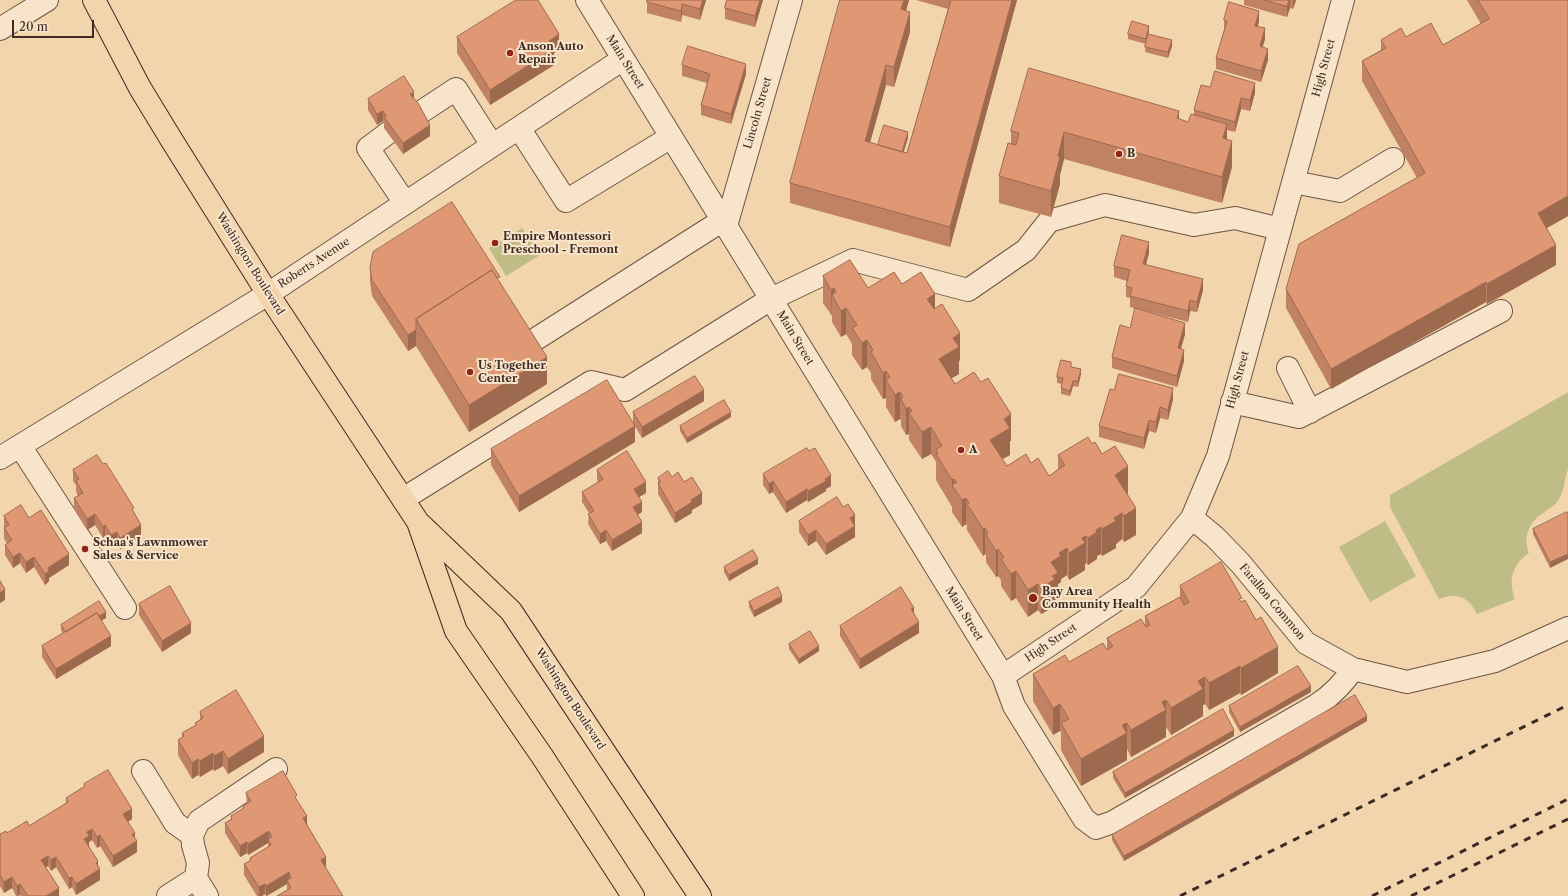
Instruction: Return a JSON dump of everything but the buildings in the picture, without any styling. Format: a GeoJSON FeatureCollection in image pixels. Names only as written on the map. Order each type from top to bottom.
{"type":"FeatureCollection","features":[{"type":"Feature","properties":{"kind":"main road","name":"Washington Boulevard"},"geometry":{"type":"LineString","coordinates":[[94,0],[140,88],[268,294],[418,522],[511,611],[700,896]]}},
{"type":"Feature","properties":{"kind":"main road","name":"Washington Boulevard"},"geometry":{"type":"LineString","coordinates":[[418,522],[456,631],[542,756],[633,896]]}},
{"type":"Feature","properties":{"kind":"street"},"geometry":{"type":"LineString","coordinates":[[0,29],[47,0]]}},
{"type":"Feature","properties":{"kind":"street","name":"Main Street"},"geometry":{"type":"LineString","coordinates":[[587,0],[930,560],[1003,676],[1014,706],[1084,819],[1096,828],[1113,822],[1317,705],[1330,696],[1344,683],[1353,669]]}},
{"type":"Feature","properties":{"kind":"street","name":"Lincoln Street"},"geometry":{"type":"LineString","coordinates":[[724,223],[791,0]]}},
{"type":"Feature","properties":{"kind":"street","name":"High Street"},"geometry":{"type":"LineString","coordinates":[[1003,676],[1136,587],[1192,518],[1218,456],[1343,0]]}},
{"type":"Feature","properties":{"kind":"street","name":"Roberts Avenue"},"geometry":{"type":"LineString","coordinates":[[0,458],[268,294],[622,59]]}},
{"type":"Feature","properties":{"kind":"street"},"geometry":{"type":"LineString","coordinates":[[418,114],[456,89],[492,145]]}},
{"type":"Feature","properties":{"kind":"street"},"geometry":{"type":"LineString","coordinates":[[519,128],[566,201],[671,137]]}},
{"type":"Feature","properties":{"kind":"street"},"geometry":{"type":"LineString","coordinates":[[388,133],[368,148],[405,203]]}},
{"type":"Feature","properties":{"kind":"street"},"geometry":{"type":"LineString","coordinates":[[1293,182],[1340,191],[1393,159]]}},
{"type":"Feature","properties":{"kind":"street"},"geometry":{"type":"LineString","coordinates":[[403,499],[591,382],[625,390],[771,299],[852,260],[968,290],[1026,250],[1049,221],[1105,205],[1194,225],[1235,218],[1280,229]]}},
{"type":"Feature","properties":{"kind":"street"},"geometry":{"type":"LineString","coordinates":[[528,344],[724,223]]}},
{"type":"Feature","properties":{"kind":"street"},"geometry":{"type":"LineString","coordinates":[[1232,402],[1299,417],[1501,311]]}},
{"type":"Feature","properties":{"kind":"street"},"geometry":{"type":"LineString","coordinates":[[1288,368],[1310,412]]}},
{"type":"Feature","properties":{"kind":"street"},"geometry":{"type":"LineString","coordinates":[[20,446],[125,608]]}},
{"type":"Feature","properties":{"kind":"street","name":"Farallon Common"},"geometry":{"type":"LineString","coordinates":[[1192,518],[1215,537],[1241,564],[1306,643],[1353,669],[1407,682],[1496,661],[1568,628]]}},
{"type":"Feature","properties":{"kind":"street"},"geometry":{"type":"LineString","coordinates":[[168,896],[202,887],[198,863],[192,845],[192,836],[202,818],[276,769]]}},
{"type":"Feature","properties":{"kind":"street"},"geometry":{"type":"LineString","coordinates":[[143,771],[175,823],[192,836]]}},
{"type":"Feature","properties":{"kind":"shaded area"},"geometry":{"type":"Polygon","coordinates":[[[522,228],[540,255],[506,276],[489,248],[522,228]]]}},
{"type":"Feature","properties":{"kind":"shaded area"},"geometry":{"type":"Polygon","coordinates":[[[1568,392],[1568,469],[1566,477],[1561,496],[1557,502],[1540,515],[1530,527],[1526,542],[1529,553],[1519,562],[1513,573],[1512,586],[1515,599],[1477,614],[1474,608],[1466,600],[1457,596],[1439,599],[1390,507],[1390,495],[1568,392]]]}},
{"type":"Feature","properties":{"kind":"shaded area"},"geometry":{"type":"Polygon","coordinates":[[[1385,521],[1416,576],[1370,602],[1339,547],[1385,521]]]}},
{"type":"Feature","properties":{"kind":"railway"},"geometry":{"type":"LineString","coordinates":[[1180,896],[1568,705]]}},
{"type":"Feature","properties":{"kind":"railway"},"geometry":{"type":"LineString","coordinates":[[1372,896],[1568,799]]}},
{"type":"Feature","properties":{"kind":"railway"},"geometry":{"type":"LineString","coordinates":[[1411,896],[1568,819]]}},
{"type":"Feature","properties":{"kind":"place","name":"Anson Auto Repair"},"geometry":{"type":"Point","coordinates":[510,53]}},
{"type":"Feature","properties":{"kind":"place","name":"B"},"geometry":{"type":"Point","coordinates":[1119,154]}},
{"type":"Feature","properties":{"kind":"place","name":"Empire Montessori Preschool - Fremont"},"geometry":{"type":"Point","coordinates":[495,243]}},
{"type":"Feature","properties":{"kind":"place","name":"Us Together Center"},"geometry":{"type":"Point","coordinates":[470,372]}},
{"type":"Feature","properties":{"kind":"place","name":"A"},"geometry":{"type":"Point","coordinates":[961,450]}},
{"type":"Feature","properties":{"kind":"place","name":"Schaa's Lawnmower Sales & Service"},"geometry":{"type":"Point","coordinates":[85,549]}},
{"type":"Feature","properties":{"kind":"place","name":"Bay Area Community Health"},"geometry":{"type":"Point","coordinates":[1033,598]}}]}
